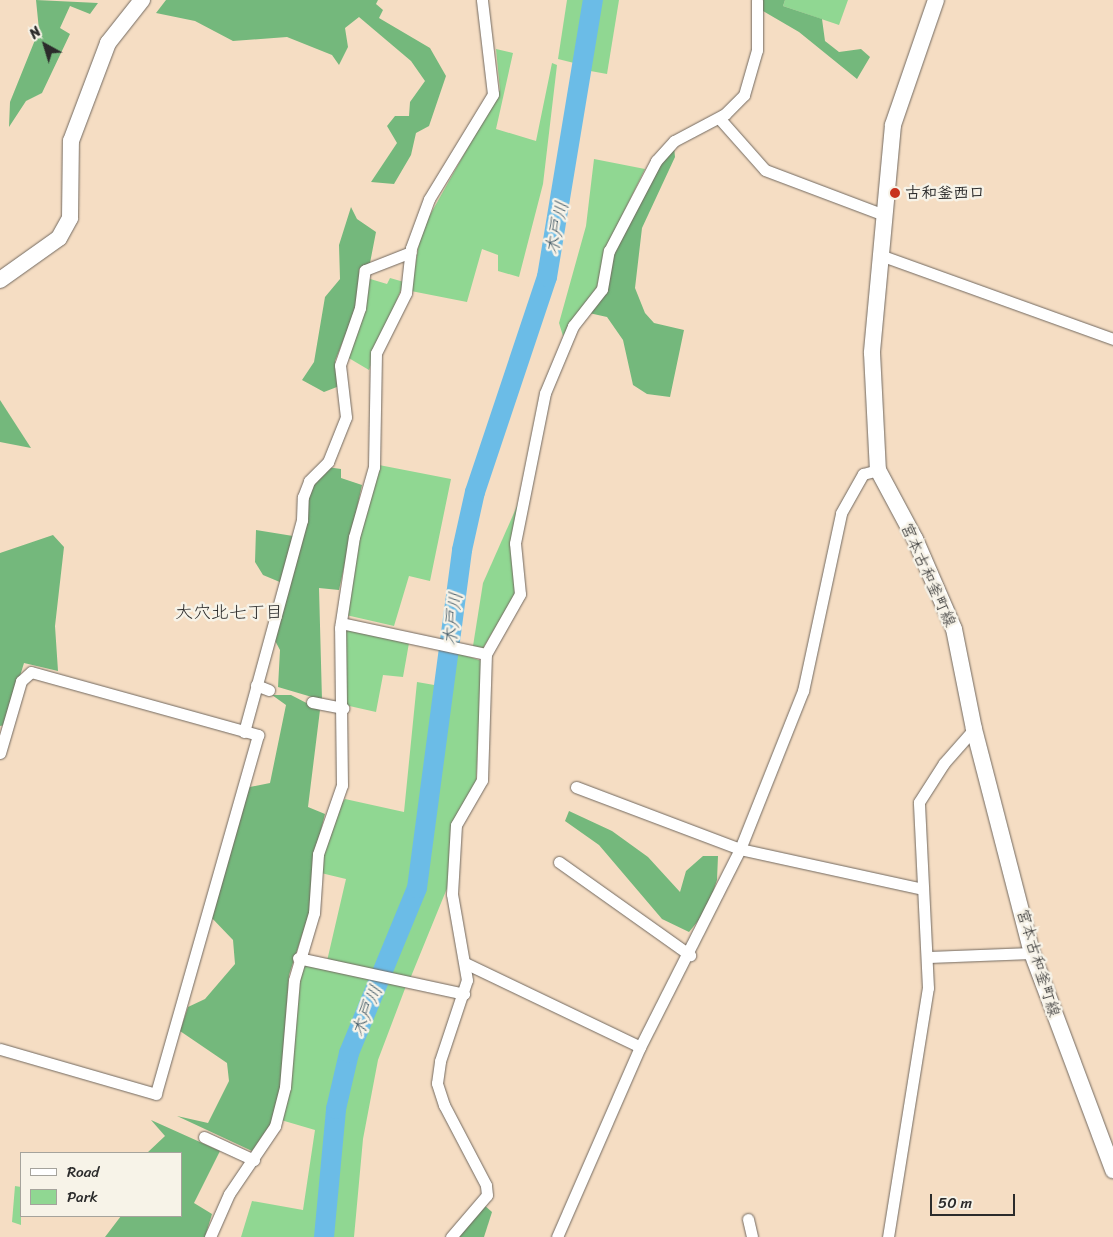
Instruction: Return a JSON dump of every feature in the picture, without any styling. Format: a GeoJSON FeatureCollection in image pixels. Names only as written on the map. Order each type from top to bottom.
{"type":"FeatureCollection","features":[{"type":"Feature","properties":{"kind":"street"},"geometry":{"type":"LineString","coordinates":[[0,280],[59,238],[70,218],[71,141],[108,43],[142,0]]}},
{"type":"Feature","properties":{"kind":"street"},"geometry":{"type":"LineString","coordinates":[[210,1237],[229,1194],[254,1160],[275,1126],[285,1087],[298,958],[314,913],[318,854],[342,785],[343,708],[340,623],[354,537],[374,467],[376,353],[406,293],[411,252],[429,199],[493,94],[482,0]]}},
{"type":"Feature","properties":{"kind":"street"},"geometry":{"type":"LineString","coordinates":[[451,1237],[487,1195],[437,1083],[440,1061],[464,994],[465,963],[452,894],[456,825],[482,780],[486,654],[520,594],[515,543],[544,393],[558,356],[573,326],[602,288],[609,251],[656,161],[674,141],[719,118],[750,84],[758,42],[757,0]]}},
{"type":"Feature","properties":{"kind":"street","name":"宮本古和釜町線"},"geometry":{"type":"LineString","coordinates":[[936,0],[897,109],[880,255],[872,394],[878,470],[915,539],[954,629],[974,729],[1032,953],[1113,1170]]}},
{"type":"Feature","properties":{"kind":"street"},"geometry":{"type":"LineString","coordinates":[[719,118],[765,170],[884,215]]}},
{"type":"Feature","properties":{"kind":"street"},"geometry":{"type":"LineString","coordinates":[[244,732],[302,520],[303,497],[309,481],[328,462],[346,418],[340,365],[360,308],[365,270],[411,252]]}},
{"type":"Feature","properties":{"kind":"street"},"geometry":{"type":"LineString","coordinates":[[880,255],[1113,339]]}},
{"type":"Feature","properties":{"kind":"street"},"geometry":{"type":"LineString","coordinates":[[557,1237],[640,1047],[690,955],[740,849],[803,691],[841,512],[863,474],[878,470]]}},
{"type":"Feature","properties":{"kind":"street"},"geometry":{"type":"LineString","coordinates":[[340,623],[486,654]]}},
{"type":"Feature","properties":{"kind":"street"},"geometry":{"type":"LineString","coordinates":[[0,753],[21,681],[31,672],[258,735],[156,1094],[0,1049]]}},
{"type":"Feature","properties":{"kind":"street"},"geometry":{"type":"LineString","coordinates":[[256,685],[269,690]]}},
{"type":"Feature","properties":{"kind":"street"},"geometry":{"type":"LineString","coordinates":[[312,702],[343,708]]}},
{"type":"Feature","properties":{"kind":"street"},"geometry":{"type":"LineString","coordinates":[[888,1237],[920,1054],[928,957],[919,802],[944,763],[974,729]]}},
{"type":"Feature","properties":{"kind":"street"},"geometry":{"type":"LineString","coordinates":[[576,787],[740,849],[923,889]]}},
{"type":"Feature","properties":{"kind":"street"},"geometry":{"type":"LineString","coordinates":[[560,862],[690,955]]}},
{"type":"Feature","properties":{"kind":"street"},"geometry":{"type":"LineString","coordinates":[[928,957],[1032,953]]}},
{"type":"Feature","properties":{"kind":"street"},"geometry":{"type":"LineString","coordinates":[[298,958],[464,994]]}},
{"type":"Feature","properties":{"kind":"street"},"geometry":{"type":"LineString","coordinates":[[465,963],[640,1047]]}},
{"type":"Feature","properties":{"kind":"street"},"geometry":{"type":"LineString","coordinates":[[204,1137],[254,1160]]}},
{"type":"Feature","properties":{"kind":"street"},"geometry":{"type":"LineString","coordinates":[[748,1219],[752,1237]]}},
{"type":"Feature","properties":{"kind":"green space"},"geometry":{"type":"Polygon","coordinates":[[[36,0],[98,3],[90,14],[70,6],[60,28],[70,34],[42,93],[26,101],[9,127],[10,102],[39,30],[36,0]]]}},
{"type":"Feature","properties":{"kind":"green space"},"geometry":{"type":"Polygon","coordinates":[[[166,0],[378,0],[376,4],[383,10],[379,18],[430,48],[446,76],[429,126],[416,133],[411,155],[394,184],[371,182],[397,143],[387,126],[395,116],[409,116],[410,102],[425,81],[411,61],[359,17],[345,28],[348,47],[339,65],[332,55],[287,37],[233,41],[195,21],[156,13],[166,0]]]}},
{"type":"Feature","properties":{"kind":"green space"},"geometry":{"type":"Polygon","coordinates":[[[567,0],[591,0],[578,64],[558,59],[567,0]]]}},
{"type":"Feature","properties":{"kind":"green space"},"geometry":{"type":"Polygon","coordinates":[[[601,0],[619,0],[607,74],[585,70],[601,0]]]}},
{"type":"Feature","properties":{"kind":"green space"},"geometry":{"type":"Polygon","coordinates":[[[760,0],[785,0],[783,6],[822,19],[825,41],[839,52],[861,49],[870,57],[857,79],[799,32],[763,11],[760,0]]]}},
{"type":"Feature","properties":{"kind":"green space"},"geometry":{"type":"Polygon","coordinates":[[[785,0],[848,0],[839,25],[783,6],[785,0]]]}},
{"type":"Feature","properties":{"kind":"green space"},"geometry":{"type":"Polygon","coordinates":[[[496,49],[513,53],[496,129],[536,141],[552,63],[557,65],[543,184],[519,277],[498,271],[498,255],[482,249],[467,302],[411,291],[421,231],[500,90],[496,49]]]}},
{"type":"Feature","properties":{"kind":"green space"},"geometry":{"type":"Polygon","coordinates":[[[674,147],[675,157],[642,228],[635,288],[645,313],[654,323],[684,330],[670,397],[647,394],[633,385],[623,340],[607,317],[589,313],[605,292],[613,253],[651,176],[674,147]]]}},
{"type":"Feature","properties":{"kind":"green space"},"geometry":{"type":"Polygon","coordinates":[[[594,159],[645,169],[605,250],[597,287],[563,336],[559,323],[586,226],[594,159]]]}},
{"type":"Feature","properties":{"kind":"green space"},"geometry":{"type":"Polygon","coordinates":[[[351,207],[357,219],[376,232],[370,263],[359,269],[361,296],[335,361],[342,385],[324,392],[302,380],[314,362],[325,297],[340,279],[339,245],[351,207]]]}},
{"type":"Feature","properties":{"kind":"green space"},"geometry":{"type":"Polygon","coordinates":[[[367,278],[387,284],[390,278],[404,282],[369,370],[347,357],[367,278]]]}},
{"type":"Feature","properties":{"kind":"green space"},"geometry":{"type":"Polygon","coordinates":[[[0,400],[31,448],[0,442],[0,400]]]}},
{"type":"Feature","properties":{"kind":"green space"},"geometry":{"type":"Polygon","coordinates":[[[379,465],[451,479],[430,581],[409,576],[394,626],[346,615],[357,538],[379,465]]]}},
{"type":"Feature","properties":{"kind":"green space"},"geometry":{"type":"Polygon","coordinates":[[[327,467],[341,469],[341,478],[362,485],[339,590],[319,588],[322,700],[278,687],[280,650],[272,635],[287,585],[263,575],[255,562],[256,530],[293,536],[312,483],[327,467]]]}},
{"type":"Feature","properties":{"kind":"green space"},"geometry":{"type":"Polygon","coordinates":[[[521,497],[516,593],[483,648],[473,646],[483,583],[521,497]]]}},
{"type":"Feature","properties":{"kind":"green space"},"geometry":{"type":"Polygon","coordinates":[[[53,535],[64,547],[55,626],[58,671],[24,663],[5,725],[0,726],[0,553],[53,535]]]}},
{"type":"Feature","properties":{"kind":"green space"},"geometry":{"type":"Polygon","coordinates":[[[343,629],[409,643],[403,677],[383,675],[376,712],[345,705],[343,629]]]}},
{"type":"Feature","properties":{"kind":"green space"},"geometry":{"type":"Polygon","coordinates":[[[451,651],[482,661],[476,782],[458,816],[450,881],[410,979],[389,974],[421,889],[451,651]]]}},
{"type":"Feature","properties":{"kind":"green space"},"geometry":{"type":"Polygon","coordinates":[[[417,682],[440,686],[414,888],[383,973],[327,961],[346,879],[321,873],[322,855],[334,814],[345,799],[404,812],[417,682]]]}},
{"type":"Feature","properties":{"kind":"green space"},"geometry":{"type":"Polygon","coordinates":[[[272,695],[291,695],[320,710],[308,807],[325,814],[315,854],[310,911],[289,975],[281,1086],[272,1122],[252,1151],[177,1116],[208,1123],[229,1081],[227,1063],[180,1031],[188,1007],[205,999],[235,964],[233,940],[209,915],[245,788],[270,783],[286,705],[272,695]]]}},
{"type":"Feature","properties":{"kind":"green space"},"geometry":{"type":"Polygon","coordinates":[[[569,811],[612,831],[648,857],[680,892],[686,871],[703,856],[718,856],[717,880],[707,910],[689,932],[662,919],[599,845],[565,821],[569,811]]]}},
{"type":"Feature","properties":{"kind":"green space"},"geometry":{"type":"Polygon","coordinates":[[[302,963],[376,979],[344,1052],[333,1094],[321,1237],[241,1237],[252,1201],[303,1210],[315,1130],[281,1120],[290,1087],[302,963]]]}},
{"type":"Feature","properties":{"kind":"green space"},"geometry":{"type":"Polygon","coordinates":[[[386,982],[406,986],[378,1060],[363,1139],[354,1237],[329,1237],[342,1101],[355,1052],[386,982]]]}},
{"type":"Feature","properties":{"kind":"green space"},"geometry":{"type":"Polygon","coordinates":[[[151,1120],[220,1151],[194,1203],[212,1214],[205,1237],[105,1237],[120,1217],[182,1217],[182,1152],[148,1152],[165,1136],[151,1120]]]}},
{"type":"Feature","properties":{"kind":"green space"},"geometry":{"type":"Polygon","coordinates":[[[15,1186],[20,1187],[21,1225],[12,1222],[15,1186]]]}},
{"type":"Feature","properties":{"kind":"green space"},"geometry":{"type":"Polygon","coordinates":[[[484,1205],[492,1212],[484,1237],[454,1237],[484,1205]]]}},
{"type":"Feature","properties":{"kind":"waterway","name":"木戸川"},"geometry":{"type":"LineString","coordinates":[[324,1237],[336,1109],[349,1053],[417,888],[462,550],[475,492],[547,277],[593,0]]}},
{"type":"Feature","properties":{"kind":"place","name":"古和釜西口"},"geometry":{"type":"Point","coordinates":[895,193]}},
{"type":"Feature","properties":{"kind":"district","name":"大穴北七丁目"},"geometry":{"type":"Point","coordinates":[229,612]}}]}
